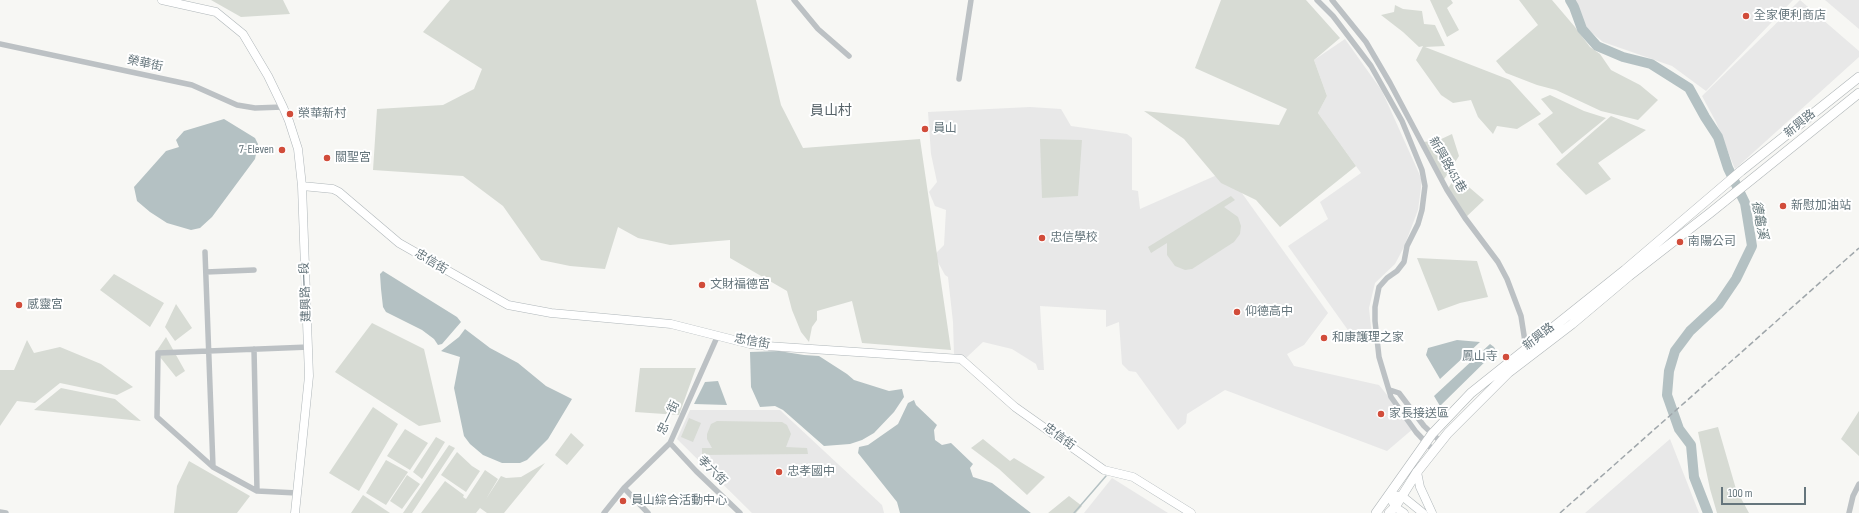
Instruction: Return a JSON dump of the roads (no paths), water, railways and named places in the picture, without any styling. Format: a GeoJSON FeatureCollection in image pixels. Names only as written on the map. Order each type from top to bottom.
{"type":"FeatureCollection","features":[{"type":"Feature","properties":{"kind":"main road","name":"新興路"},"geometry":{"type":"LineString","coordinates":[[1376,513],[1432,434],[1471,393],[1625,270],[1726,184],[1859,77]]}},
{"type":"Feature","properties":{"kind":"main road","name":"新興路"},"geometry":{"type":"LineString","coordinates":[[1392,510],[1417,472],[1441,442],[1465,415],[1508,373],[1859,93]]}},
{"type":"Feature","properties":{"kind":"street","name":"建興路一段"},"geometry":{"type":"LineString","coordinates":[[162,0],[216,12],[229,21],[242,34],[268,76],[289,121],[298,149],[302,186],[308,347],[307,404],[295,513]]}},
{"type":"Feature","properties":{"kind":"street"},"geometry":{"type":"LineString","coordinates":[[794,0],[818,28],[849,56]]}},
{"type":"Feature","properties":{"kind":"street"},"geometry":{"type":"LineString","coordinates":[[959,79],[971,0]]}},
{"type":"Feature","properties":{"kind":"street"},"geometry":{"type":"LineString","coordinates":[[1317,0],[1333,16],[1371,66],[1402,121],[1422,170],[1426,186],[1418,224],[1407,246],[1404,262],[1380,287],[1376,299],[1375,321],[1379,358],[1391,397],[1434,451]]}},
{"type":"Feature","properties":{"kind":"street","name":"新興路451巷"},"geometry":{"type":"LineString","coordinates":[[1332,0],[1366,42],[1448,190],[1465,218],[1498,262],[1521,316],[1526,348]]}},
{"type":"Feature","properties":{"kind":"street","name":"榮華街"},"geometry":{"type":"LineString","coordinates":[[0,44],[192,86],[237,106],[255,108],[283,107]]}},
{"type":"Feature","properties":{"kind":"street","name":"忠信街"},"geometry":{"type":"LineString","coordinates":[[302,186],[333,189],[339,192],[399,243],[508,305],[551,313],[671,324],[750,344],[961,359],[1015,407],[1104,470],[1133,477],[1191,513]]}},
{"type":"Feature","properties":{"kind":"street"},"geometry":{"type":"LineString","coordinates":[[205,252],[212,467]]}},
{"type":"Feature","properties":{"kind":"street"},"geometry":{"type":"LineString","coordinates":[[206,272],[254,270]]}},
{"type":"Feature","properties":{"kind":"street","name":"忠一街"},"geometry":{"type":"LineString","coordinates":[[604,513],[624,488],[670,443],[718,335]]}},
{"type":"Feature","properties":{"kind":"street"},"geometry":{"type":"LineString","coordinates":[[297,493],[257,491],[212,467],[157,417],[158,353],[308,347]]}},
{"type":"Feature","properties":{"kind":"street"},"geometry":{"type":"LineString","coordinates":[[254,349],[257,491]]}},
{"type":"Feature","properties":{"kind":"street"},"geometry":{"type":"LineString","coordinates":[[1390,390],[1398,393],[1432,434],[1441,442]]}},
{"type":"Feature","properties":{"kind":"street","name":"孝六街"},"geometry":{"type":"LineString","coordinates":[[670,443],[696,471],[740,513]]}},
{"type":"Feature","properties":{"kind":"street"},"geometry":{"type":"LineString","coordinates":[[1417,472],[1420,487],[1432,513]]}},
{"type":"Feature","properties":{"kind":"street"},"geometry":{"type":"LineString","coordinates":[[1849,513],[1853,496],[1859,484]]}},
{"type":"Feature","properties":{"kind":"street"},"geometry":{"type":"LineString","coordinates":[[624,488],[648,513]]}},
{"type":"Feature","properties":{"kind":"street"},"geometry":{"type":"LineString","coordinates":[[1404,513],[1392,510],[1389,495],[1402,496],[1423,513]]}},
{"type":"Feature","properties":{"kind":"street"},"geometry":{"type":"LineString","coordinates":[[0,512],[6,513]]}},
{"type":"Feature","properties":{"kind":"waterway","name":"德龜溪"},"geometry":{"type":"LineString","coordinates":[[1570,0],[1582,29],[1597,46],[1623,57],[1651,64],[1689,88],[1718,137],[1728,168],[1745,203],[1752,246],[1736,279],[1719,304],[1690,331],[1675,351],[1669,371],[1667,395],[1679,429],[1691,445],[1694,477],[1708,513]]}},
{"type":"Feature","properties":{"kind":"waterway"},"geometry":{"type":"LineString","coordinates":[[1074,513],[1106,476]]}},
{"type":"Feature","properties":{"kind":"railway"},"geometry":{"type":"LineString","coordinates":[[1560,513],[1859,248]]}},
{"type":"Feature","properties":{"kind":"place","name":"全家便利商店"},"geometry":{"type":"Point","coordinates":[1746,16]}},
{"type":"Feature","properties":{"kind":"place","name":"榮華新村"},"geometry":{"type":"Point","coordinates":[290,114]}},
{"type":"Feature","properties":{"kind":"place","name":"員山"},"geometry":{"type":"Point","coordinates":[925,129]}},
{"type":"Feature","properties":{"kind":"place","name":"7-Eleven"},"geometry":{"type":"Point","coordinates":[282,150]}},
{"type":"Feature","properties":{"kind":"place","name":"關聖宮"},"geometry":{"type":"Point","coordinates":[327,158]}},
{"type":"Feature","properties":{"kind":"place","name":"新慰加油站"},"geometry":{"type":"Point","coordinates":[1783,206]}},
{"type":"Feature","properties":{"kind":"place","name":"忠信學校"},"geometry":{"type":"Point","coordinates":[1042,238]}},
{"type":"Feature","properties":{"kind":"place","name":"南陽公司"},"geometry":{"type":"Point","coordinates":[1680,242]}},
{"type":"Feature","properties":{"kind":"place","name":"文財福德宮"},"geometry":{"type":"Point","coordinates":[702,285]}},
{"type":"Feature","properties":{"kind":"place","name":"感靈宮"},"geometry":{"type":"Point","coordinates":[19,305]}},
{"type":"Feature","properties":{"kind":"place","name":"仰德高中"},"geometry":{"type":"Point","coordinates":[1237,312]}},
{"type":"Feature","properties":{"kind":"place","name":"和康護理之家"},"geometry":{"type":"Point","coordinates":[1324,338]}},
{"type":"Feature","properties":{"kind":"place","name":"鳳山寺"},"geometry":{"type":"Point","coordinates":[1506,357]}},
{"type":"Feature","properties":{"kind":"place","name":"家長接送區"},"geometry":{"type":"Point","coordinates":[1381,414]}},
{"type":"Feature","properties":{"kind":"place","name":"忠孝國中"},"geometry":{"type":"Point","coordinates":[779,472]}},
{"type":"Feature","properties":{"kind":"place","name":"員山綜合活動中心"},"geometry":{"type":"Point","coordinates":[623,501]}},
{"type":"Feature","properties":{"kind":"district","name":"員山村"},"geometry":{"type":"Point","coordinates":[831,111]}}]}
